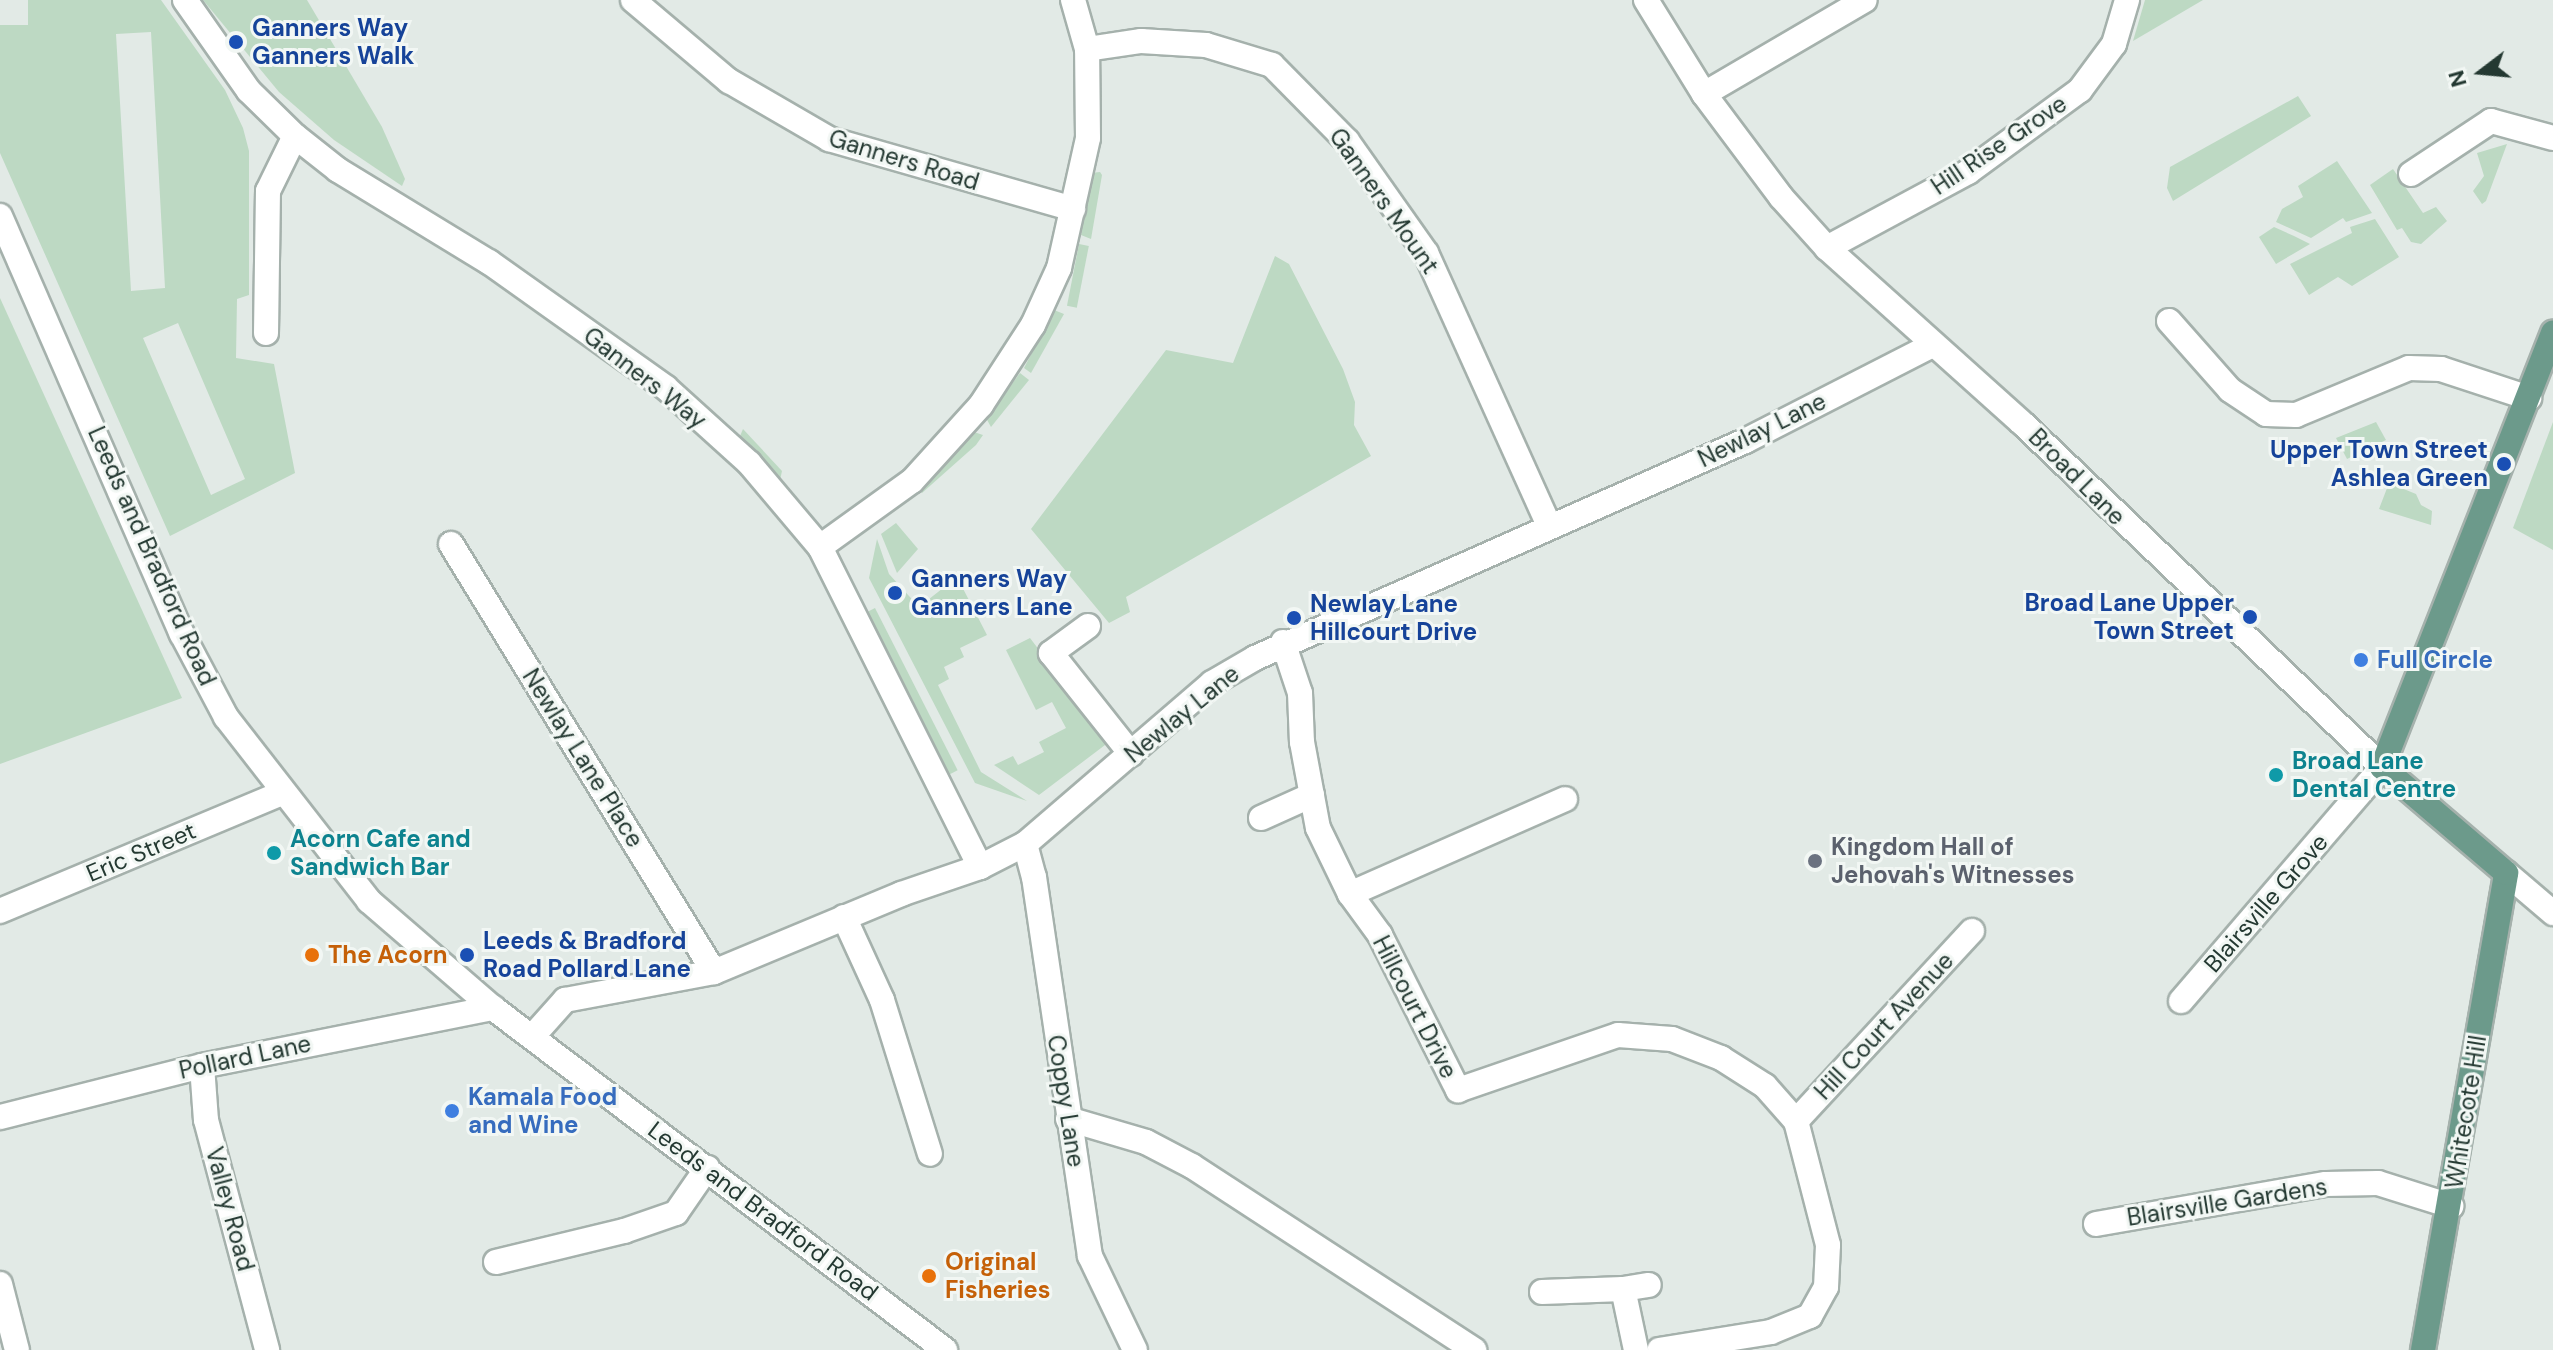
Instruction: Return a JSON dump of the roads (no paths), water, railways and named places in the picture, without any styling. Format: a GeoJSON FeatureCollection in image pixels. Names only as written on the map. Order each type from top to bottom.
{"type":"FeatureCollection","features":[{"type":"Feature","properties":{"kind":"main road"},"geometry":{"type":"LineString","coordinates":[[2382,767],[2553,332]]}},
{"type":"Feature","properties":{"kind":"main road","name":"Broad Lane"},"geometry":{"type":"LineString","coordinates":[[2382,767],[2506,873]]}},
{"type":"Feature","properties":{"kind":"main road","name":"Whitecote Hill"},"geometry":{"type":"LineString","coordinates":[[2423,1350],[2451,1206],[2506,873]]}},
{"type":"Feature","properties":{"kind":"street","name":"Ganners Way"},"geometry":{"type":"LineString","coordinates":[[185,0],[249,91],[295,136],[338,170],[489,262],[666,388],[749,463],[820,547],[980,867]]}},
{"type":"Feature","properties":{"kind":"street","name":"Ganners Road"},"geometry":{"type":"LineString","coordinates":[[633,0],[729,81],[829,139],[1073,209]]}},
{"type":"Feature","properties":{"kind":"street"},"geometry":{"type":"LineString","coordinates":[[820,547],[912,481],[981,405],[1033,325],[1059,268],[1088,138],[1087,49],[1073,0]]}},
{"type":"Feature","properties":{"kind":"street","name":"Broad Lane"},"geometry":{"type":"LineString","coordinates":[[1646,0],[1704,94],[1781,197],[1827,248],[2022,423],[2382,767]]}},
{"type":"Feature","properties":{"kind":"street"},"geometry":{"type":"LineString","coordinates":[[1704,94],[1865,0]]}},
{"type":"Feature","properties":{"kind":"street","name":"Hill Rise Grove"},"geometry":{"type":"LineString","coordinates":[[1827,248],[1968,172],[2080,90],[2114,44],[2127,0]]}},
{"type":"Feature","properties":{"kind":"street","name":"Ganners Mount"},"geometry":{"type":"LineString","coordinates":[[1087,49],[1141,41],[1206,45],[1272,65],[1347,141],[1426,253],[1549,525]]}},
{"type":"Feature","properties":{"kind":"street"},"geometry":{"type":"LineString","coordinates":[[2411,174],[2491,121],[2553,138]]}},
{"type":"Feature","properties":{"kind":"street"},"geometry":{"type":"LineString","coordinates":[[266,333],[268,191],[295,136]]}},
{"type":"Feature","properties":{"kind":"street","name":"Leeds and Bradford Road"},"geometry":{"type":"LineString","coordinates":[[0,216],[182,634],[226,717],[282,793],[369,901],[493,1008],[945,1350]]}},
{"type":"Feature","properties":{"kind":"street"},"geometry":{"type":"LineString","coordinates":[[2169,321],[2230,390],[2266,414],[2296,415],[2409,368],[2441,369],[2529,398]]}},
{"type":"Feature","properties":{"kind":"street","name":"Newlay Lane"},"geometry":{"type":"LineString","coordinates":[[532,1037],[565,1000],[714,972],[844,917],[980,867],[1025,844],[1212,683],[1283,642],[1745,441],[1933,345]]}},
{"type":"Feature","properties":{"kind":"street","name":"Newlay Lane Place"},"geometry":{"type":"LineString","coordinates":[[451,544],[714,972]]}},
{"type":"Feature","properties":{"kind":"street"},"geometry":{"type":"LineString","coordinates":[[1088,626],[1051,653],[1131,754]]}},
{"type":"Feature","properties":{"kind":"street","name":"Hillcourt Drive"},"geometry":{"type":"LineString","coordinates":[[1283,642],[1300,693],[1318,828],[1350,894],[1380,935],[1458,1090],[1618,1035],[1672,1039],[1721,1058],[1765,1086],[1796,1121],[1828,1245],[1826,1287],[1810,1316],[1771,1332],[1659,1350]]}},
{"type":"Feature","properties":{"kind":"street","name":"Blairsville Grove"},"geometry":{"type":"LineString","coordinates":[[2181,1001],[2382,767]]}},
{"type":"Feature","properties":{"kind":"street","name":"Eric Street"},"geometry":{"type":"LineString","coordinates":[[0,911],[282,793]]}},
{"type":"Feature","properties":{"kind":"street"},"geometry":{"type":"LineString","coordinates":[[1261,818],[1312,795]]}},
{"type":"Feature","properties":{"kind":"street"},"geometry":{"type":"LineString","coordinates":[[1350,894],[1565,799]]}},
{"type":"Feature","properties":{"kind":"street","name":"Coppy Lane"},"geometry":{"type":"LineString","coordinates":[[1025,844],[1034,877],[1090,1256],[1135,1350]]}},
{"type":"Feature","properties":{"kind":"street","name":"Broad Lane"},"geometry":{"type":"LineString","coordinates":[[2506,873],[2553,913]]}},
{"type":"Feature","properties":{"kind":"street"},"geometry":{"type":"LineString","coordinates":[[844,917],[882,1000],[930,1154]]}},
{"type":"Feature","properties":{"kind":"street","name":"Hill Court Avenue"},"geometry":{"type":"LineString","coordinates":[[1796,1121],[1972,931]]}},
{"type":"Feature","properties":{"kind":"street","name":"Pollard Lane"},"geometry":{"type":"LineString","coordinates":[[1,1112],[202,1066],[493,1008]]}},
{"type":"Feature","properties":{"kind":"street","name":"Valley Road"},"geometry":{"type":"LineString","coordinates":[[202,1066],[206,1120],[267,1350]]}},
{"type":"Feature","properties":{"kind":"street"},"geometry":{"type":"LineString","coordinates":[[1068,1119],[1146,1142],[1192,1166],[1474,1350]]}},
{"type":"Feature","properties":{"kind":"street"},"geometry":{"type":"LineString","coordinates":[[496,1262],[624,1231],[676,1213],[707,1168]]}},
{"type":"Feature","properties":{"kind":"street","name":"Blairsville Gardens"},"geometry":{"type":"LineString","coordinates":[[2096,1224],[2326,1184],[2378,1183],[2451,1206]]}},
{"type":"Feature","properties":{"kind":"street"},"geometry":{"type":"LineString","coordinates":[[0,1284],[17,1350]]}},
{"type":"Feature","properties":{"kind":"street"},"geometry":{"type":"LineString","coordinates":[[1542,1292],[1649,1285]]}},
{"type":"Feature","properties":{"kind":"street"},"geometry":{"type":"LineString","coordinates":[[1623,1289],[1636,1350]]}},
{"type":"Feature","properties":{"kind":"place","name":"Ganners Way Ganners Walk"},"geometry":{"type":"Point","coordinates":[236,42]}},
{"type":"Feature","properties":{"kind":"place","name":"Upper Town Street Ashlea Green"},"geometry":{"type":"Point","coordinates":[2504,464]}},
{"type":"Feature","properties":{"kind":"place","name":"Ganners Way Ganners Lane"},"geometry":{"type":"Point","coordinates":[895,593]}},
{"type":"Feature","properties":{"kind":"place","name":"Broad Lane Upper Town Street"},"geometry":{"type":"Point","coordinates":[2250,617]}},
{"type":"Feature","properties":{"kind":"place","name":"Newlay Lane Hillcourt Drive"},"geometry":{"type":"Point","coordinates":[1294,618]}},
{"type":"Feature","properties":{"kind":"place","name":"Full Circle"},"geometry":{"type":"Point","coordinates":[2361,660]}},
{"type":"Feature","properties":{"kind":"place","name":"Broad Lane Dental Centre"},"geometry":{"type":"Point","coordinates":[2276,775]}},
{"type":"Feature","properties":{"kind":"place","name":"Acorn Cafe and Sandwich Bar"},"geometry":{"type":"Point","coordinates":[274,853]}},
{"type":"Feature","properties":{"kind":"place","name":"Kingdom Hall of Jehovah's Witnesses"},"geometry":{"type":"Point","coordinates":[1815,861]}},
{"type":"Feature","properties":{"kind":"place","name":"The Acorn"},"geometry":{"type":"Point","coordinates":[312,955]}},
{"type":"Feature","properties":{"kind":"place","name":"Leeds & Bradford Road Pollard Lane"},"geometry":{"type":"Point","coordinates":[467,955]}},
{"type":"Feature","properties":{"kind":"place","name":"Kamala Food and Wine"},"geometry":{"type":"Point","coordinates":[452,1111]}},
{"type":"Feature","properties":{"kind":"place","name":"Original Fisheries"},"geometry":{"type":"Point","coordinates":[929,1276]}}]}
